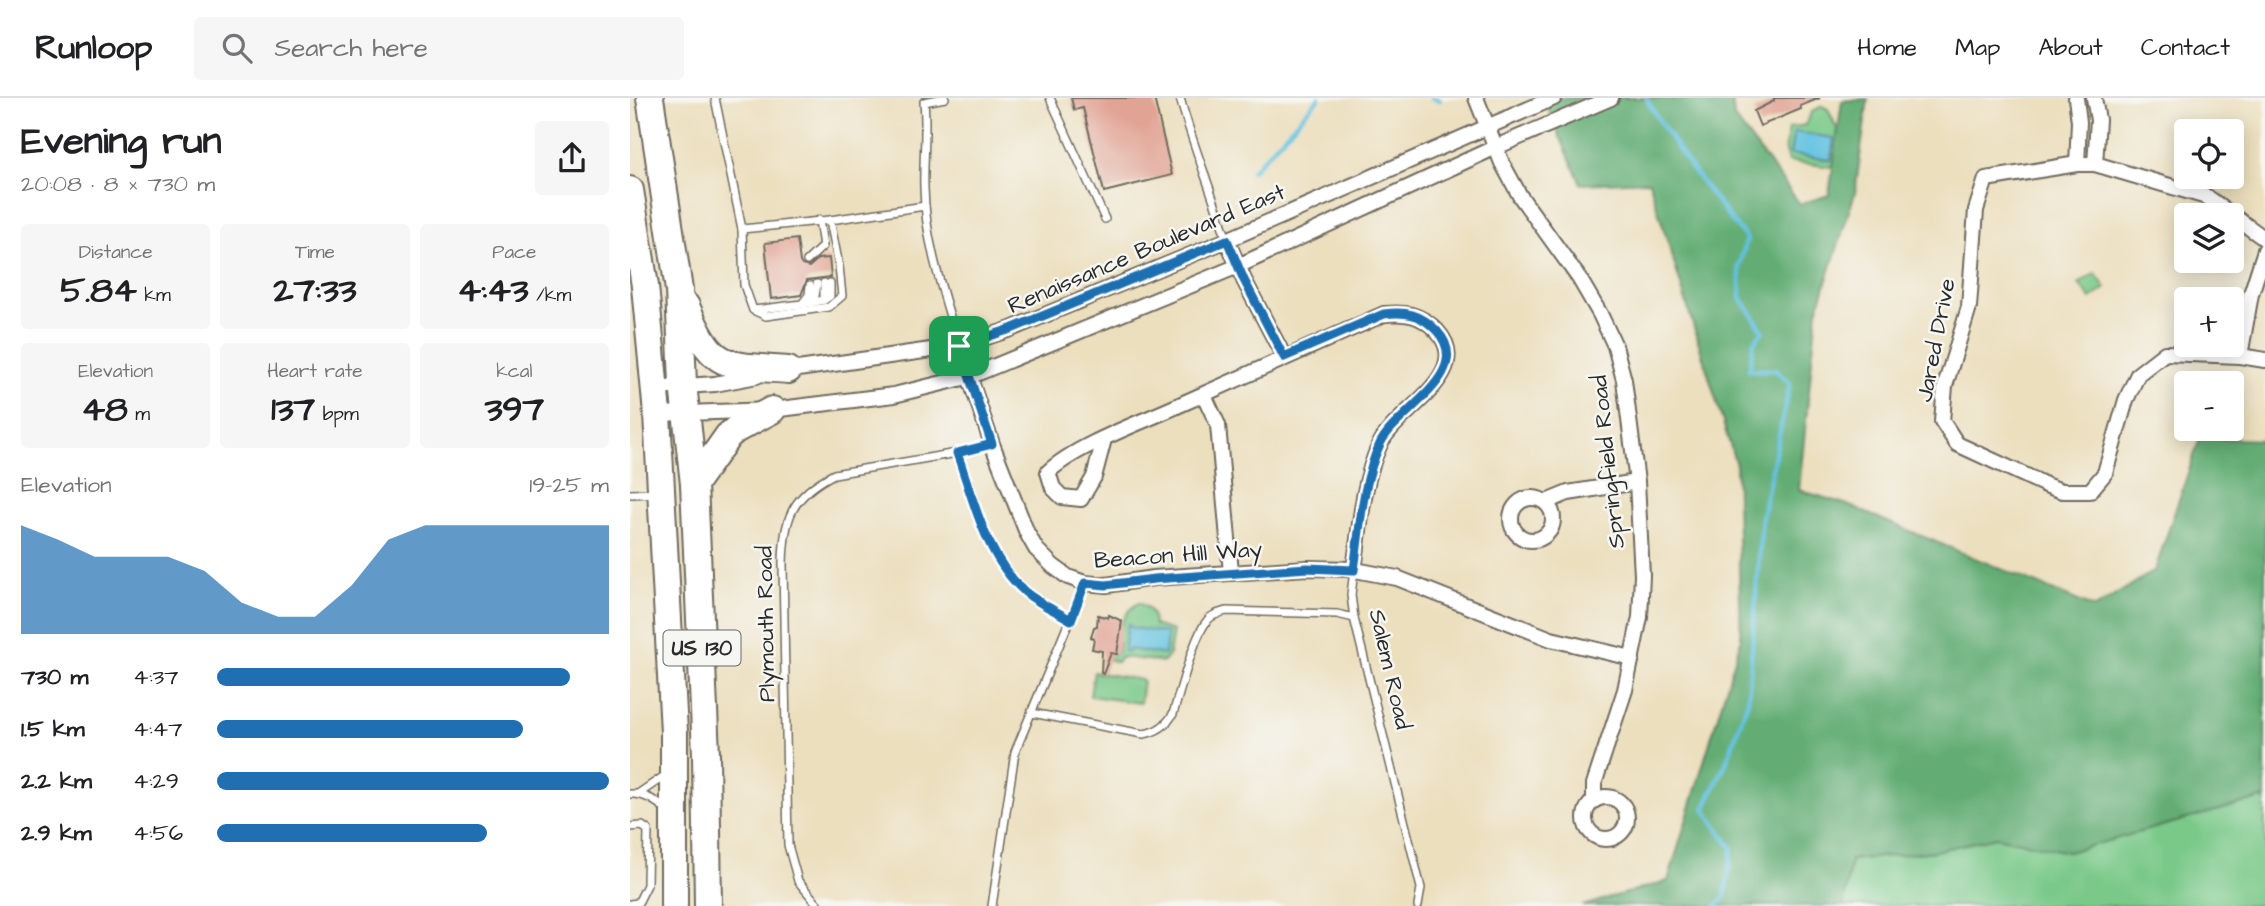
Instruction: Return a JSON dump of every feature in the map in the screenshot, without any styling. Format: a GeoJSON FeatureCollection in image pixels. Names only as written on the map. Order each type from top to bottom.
{"type":"FeatureCollection","features":[{"type":"Feature","properties":{"kind":"highway","name":"US 130"},"geometry":{"type":"LineString","coordinates":[[650,98],[679,290],[683,384],[694,484],[706,754],[708,906]]}},
{"type":"Feature","properties":{"kind":"highway","name":"US 130"},"geometry":{"type":"LineString","coordinates":[[631,206],[657,414],[674,765],[674,906]]}},
{"type":"Feature","properties":{"kind":"highway"},"geometry":{"type":"LineString","coordinates":[[679,290],[699,338],[719,360],[737,366],[788,370]]}},
{"type":"Feature","properties":{"kind":"highway"},"geometry":{"type":"LineString","coordinates":[[694,484],[728,436],[772,410]]}},
{"type":"Feature","properties":{"kind":"street","name":"Springfield Road"},"geometry":{"type":"LineString","coordinates":[[1476,98],[1520,196],[1579,278],[1615,346],[1624,380],[1637,482],[1642,575],[1640,617],[1625,690],[1598,767],[1594,800]]}},
{"type":"Feature","properties":{"kind":"street","name":"Renaissance Boulevard East"},"geometry":{"type":"LineString","coordinates":[[655,388],[683,384],[715,384],[788,370],[959,346],[1011,329],[1227,240],[1554,98]]}},
{"type":"Feature","properties":{"kind":"street"},"geometry":{"type":"LineString","coordinates":[[657,414],[772,410],[894,395],[971,376],[1238,266],[1496,147],[1611,98]]}},
{"type":"Feature","properties":{"kind":"street"},"geometry":{"type":"LineString","coordinates":[[2076,98],[2079,122],[2077,164]]}},
{"type":"Feature","properties":{"kind":"street"},"geometry":{"type":"LineString","coordinates":[[2094,98],[2098,120],[2095,164]]}},
{"type":"Feature","properties":{"kind":"street","name":"Jared Drive"},"geometry":{"type":"LineString","coordinates":[[2174,354],[2165,354],[2138,374],[2126,400],[2105,472],[2090,491],[2062,491],[1957,444],[1942,421],[1945,386],[1969,307],[1976,210],[1986,179],[2077,164],[2095,164],[2207,197],[2265,239]]}},
{"type":"Feature","properties":{"kind":"street"},"geometry":{"type":"LineString","coordinates":[[1227,240],[1284,357]]}},
{"type":"Feature","properties":{"kind":"street"},"geometry":{"type":"LineString","coordinates":[[2244,330],[2251,294],[2265,250]]}},
{"type":"Feature","properties":{"kind":"street","name":"Salem Road"},"geometry":{"type":"LineString","coordinates":[[1104,439],[1094,477],[1081,499],[1062,497],[1053,488],[1048,472],[1059,461],[1104,439],[1284,357],[1384,314],[1415,314],[1440,334],[1448,361],[1433,389],[1395,424],[1381,442],[1363,506],[1354,570]]}},
{"type":"Feature","properties":{"kind":"street","name":"Beacon Hill Way"},"geometry":{"type":"LineString","coordinates":[[959,346],[992,444],[1027,533],[1036,549],[1053,566],[1085,583],[1106,585],[1307,568],[1354,570],[1397,578],[1551,639],[1632,658]]}},
{"type":"Feature","properties":{"kind":"street"},"geometry":{"type":"LineString","coordinates":[[2244,357],[2265,360]]}},
{"type":"Feature","properties":{"kind":"street"},"geometry":{"type":"LineString","coordinates":[[1204,395],[1218,425],[1231,573]]}},
{"type":"Feature","properties":{"kind":"street"},"geometry":{"type":"LineString","coordinates":[[1546,502],[1568,493],[1637,482]]}},
{"type":"Feature","properties":{"kind":"lane"},"geometry":{"type":"LineString","coordinates":[[715,98],[742,229],[744,285],[753,310],[766,316],[829,307],[842,296],[830,220]]}},
{"type":"Feature","properties":{"kind":"lane"},"geometry":{"type":"LineString","coordinates":[[946,98],[924,102],[924,188],[925,206],[944,295],[959,346]]}},
{"type":"Feature","properties":{"kind":"lane"},"geometry":{"type":"LineString","coordinates":[[1050,98],[1105,219]]}},
{"type":"Feature","properties":{"kind":"lane"},"geometry":{"type":"LineString","coordinates":[[1180,98],[1192,143],[1227,240]]}},
{"type":"Feature","properties":{"kind":"lane"},"geometry":{"type":"LineString","coordinates":[[742,229],[925,206]]}},
{"type":"Feature","properties":{"kind":"lane"},"geometry":{"type":"LineString","coordinates":[[820,220],[823,246],[818,259],[823,246]]}},
{"type":"Feature","properties":{"kind":"lane"},"geometry":{"type":"LineString","coordinates":[[753,310],[824,300],[820,284]]}},
{"type":"Feature","properties":{"kind":"lane"},"geometry":{"type":"LineString","coordinates":[[802,304],[820,284]]}},
{"type":"Feature","properties":{"kind":"lane"},"geometry":{"type":"LineString","coordinates":[[814,302],[820,284]]}},
{"type":"Feature","properties":{"kind":"lane","name":"Plymouth Road"},"geometry":{"type":"LineString","coordinates":[[819,906],[798,881],[788,845],[783,534],[790,513],[802,496],[834,474],[957,453],[992,444]]}},
{"type":"Feature","properties":{"kind":"lane"},"geometry":{"type":"LineString","coordinates":[[957,453],[984,532],[1010,577],[1027,594],[1071,620]]}},
{"type":"Feature","properties":{"kind":"lane"},"geometry":{"type":"LineString","coordinates":[[630,494],[661,493]]}},
{"type":"Feature","properties":{"kind":"lane","name":"Salem Road"},"geometry":{"type":"LineString","coordinates":[[1354,570],[1351,595],[1354,618],[1421,888],[1418,906]]}},
{"type":"Feature","properties":{"kind":"lane"},"geometry":{"type":"LineString","coordinates":[[992,906],[1015,752],[1085,583]]}},
{"type":"Feature","properties":{"kind":"lane"},"geometry":{"type":"LineString","coordinates":[[1032,713],[1143,734],[1152,733],[1168,723],[1173,714],[1200,632],[1207,620],[1216,614],[1240,611],[1336,614],[1354,618]]}},
{"type":"Feature","properties":{"kind":"lane"},"geometry":{"type":"LineString","coordinates":[[634,794],[667,774],[674,765]]}},
{"type":"Feature","properties":{"kind":"lane"},"geometry":{"type":"LineString","coordinates":[[634,794],[655,801],[674,816]]}},
{"type":"Feature","properties":{"kind":"lane"},"geometry":{"type":"LineString","coordinates":[[630,827],[642,826],[648,830],[647,885],[638,903],[630,904]]}},
{"type":"Feature","properties":{"kind":"green space"},"geometry":{"type":"Polygon","coordinates":[[[1543,98],[1732,98],[1734,117],[1800,204],[1829,195],[1842,101],[1868,99],[1855,193],[1817,311],[1799,490],[1845,504],[2095,608],[2155,570],[2199,441],[2265,440],[2265,801],[2262,798],[2068,852],[1996,837],[1935,851],[1851,860],[1843,906],[1582,906],[1668,881],[1741,639],[1736,465],[1649,181],[1581,184],[1543,98]]]}},
{"type":"Feature","properties":{"kind":"green space"},"geometry":{"type":"Polygon","coordinates":[[[1822,106],[1828,109],[1838,131],[1836,165],[1831,167],[1788,161],[1785,147],[1789,128],[1805,125],[1812,112],[1822,106]]]}},
{"type":"Feature","properties":{"kind":"green space"},"geometry":{"type":"Polygon","coordinates":[[[2095,273],[2106,288],[2091,299],[2079,284],[2095,273]]]}},
{"type":"Feature","properties":{"kind":"green space"},"geometry":{"type":"Polygon","coordinates":[[[1139,603],[1150,611],[1154,625],[1173,631],[1169,656],[1164,662],[1122,657],[1117,662],[1107,659],[1111,653],[1117,653],[1119,643],[1113,641],[1126,615],[1139,603]]]}},
{"type":"Feature","properties":{"kind":"green space"},"geometry":{"type":"Polygon","coordinates":[[[1094,672],[1143,680],[1140,703],[1090,696],[1094,672]]]}},
{"type":"Feature","properties":{"kind":"green space"},"geometry":{"type":"Polygon","coordinates":[[[2262,798],[2265,801],[2265,906],[1843,906],[1851,860],[1935,851],[1996,837],[2068,852],[2262,798]]]}},
{"type":"Feature","properties":{"kind":"water"},"geometry":{"type":"Polygon","coordinates":[[[1794,132],[1834,138],[1831,160],[1790,154],[1794,132]]]}},
{"type":"Feature","properties":{"kind":"water"},"geometry":{"type":"Polygon","coordinates":[[[1128,624],[1133,628],[1167,633],[1165,655],[1129,649],[1128,652],[1124,651],[1128,624]]]}},
{"type":"Feature","properties":{"kind":"building"},"geometry":{"type":"Polygon","coordinates":[[[1071,98],[1154,98],[1172,175],[1104,192],[1083,108],[1074,110],[1071,98]]]}},
{"type":"Feature","properties":{"kind":"building"},"geometry":{"type":"Polygon","coordinates":[[[1774,98],[1820,98],[1760,126],[1754,111],[1774,101],[1774,98]]]}},
{"type":"Feature","properties":{"kind":"building"},"geometry":{"type":"Polygon","coordinates":[[[797,239],[802,265],[809,267],[818,259],[829,258],[831,277],[807,280],[801,295],[771,299],[765,243],[797,239]]]}},
{"type":"Feature","properties":{"kind":"building"},"geometry":{"type":"Polygon","coordinates":[[[1098,615],[1108,618],[1109,615],[1122,621],[1117,654],[1111,653],[1103,674],[1102,651],[1092,649],[1094,639],[1091,637],[1094,627],[1097,626],[1098,615]]]}},
{"type":"Feature","properties":{"kind":"waterway"},"geometry":{"type":"LineString","coordinates":[[1252,171],[1319,98]]}},
{"type":"Feature","properties":{"kind":"waterway"},"geometry":{"type":"LineString","coordinates":[[1432,98],[1440,100]]}},
{"type":"Feature","properties":{"kind":"waterway"},"geometry":{"type":"LineString","coordinates":[[1647,100],[1694,172],[1747,239],[1739,266],[1741,298],[1763,331],[1754,342],[1749,370],[1775,370],[1790,383],[1762,517],[1748,701],[1726,763],[1704,809],[1732,848],[1725,897],[1716,906]]}},
{"type":"Feature","properties":{"kind":"route"},"geometry":{"type":"LineString","coordinates":[[1227,240],[1244,280],[1284,357],[1384,314],[1401,312],[1415,314],[1440,334],[1448,361],[1433,389],[1412,406],[1381,442],[1363,506],[1354,570],[1307,568],[1106,585],[1085,583],[1071,620],[1027,594],[1010,577],[984,532],[957,453],[992,444],[959,346],[1011,329],[1227,240]]}}]}
